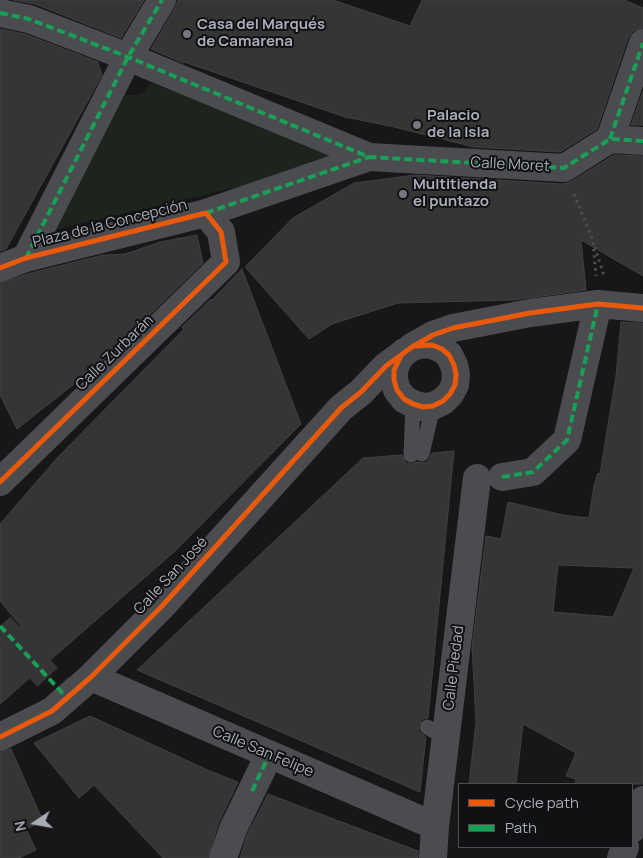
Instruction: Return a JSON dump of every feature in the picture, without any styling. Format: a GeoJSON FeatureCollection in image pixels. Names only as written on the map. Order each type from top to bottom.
{"type":"FeatureCollection","features":[{"type":"Feature","properties":{"kind":"street","name":"Plaza de la Concepción"},"geometry":{"type":"LineString","coordinates":[[26,258],[128,57],[162,0]]}},
{"type":"Feature","properties":{"kind":"street"},"geometry":{"type":"LineString","coordinates":[[0,13],[30,19],[128,57],[369,157]]}},
{"type":"Feature","properties":{"kind":"street"},"geometry":{"type":"LineString","coordinates":[[643,43],[610,139],[643,141]]}},
{"type":"Feature","properties":{"kind":"street","name":"Calle Moret"},"geometry":{"type":"LineString","coordinates":[[369,157],[564,168],[610,139]]}},
{"type":"Feature","properties":{"kind":"street","name":"Plaza de la Concepción"},"geometry":{"type":"LineString","coordinates":[[26,258],[214,223],[369,157]]}},
{"type":"Feature","properties":{"kind":"street","name":"Calle Zurbarán"},"geometry":{"type":"LineString","coordinates":[[0,482],[226,262],[214,223]]}},
{"type":"Feature","properties":{"kind":"street"},"geometry":{"type":"LineString","coordinates":[[0,268],[26,258]]}},
{"type":"Feature","properties":{"kind":"street","name":"Calle San José"},"geometry":{"type":"LineString","coordinates":[[0,736],[52,711],[91,677],[162,606],[341,408],[361,392],[386,366],[408,350],[433,335],[453,328],[530,313],[598,304],[643,308]]}},
{"type":"Feature","properties":{"kind":"street","name":"Calle Piedad"},"geometry":{"type":"LineString","coordinates":[[434,858],[437,733],[489,477],[534,472],[567,440],[598,304]]}},
{"type":"Feature","properties":{"kind":"street"},"geometry":{"type":"LineString","coordinates":[[422,344],[437,347],[449,355],[454,364],[456,374],[455,385],[443,401],[423,405],[401,394],[394,380],[394,370],[398,360],[408,350],[422,344]]}},
{"type":"Feature","properties":{"kind":"street","name":"Calle San Felipe"},"geometry":{"type":"LineString","coordinates":[[91,677],[435,826]]}},
{"type":"Feature","properties":{"kind":"street"},"geometry":{"type":"LineString","coordinates":[[223,858],[233,830],[269,754]]}},
{"type":"Feature","properties":{"kind":"street"},"geometry":{"type":"LineString","coordinates":[[633,826],[643,800]]}},
{"type":"Feature","properties":{"kind":"lane"},"geometry":{"type":"LineString","coordinates":[[423,405],[417,454],[423,405]]}},
{"type":"Feature","properties":{"kind":"path"},"geometry":{"type":"LineString","coordinates":[[564,168],[593,241],[598,304]]}},
{"type":"Feature","properties":{"kind":"shaded area"},"geometry":{"type":"Polygon","coordinates":[[[150,83],[369,157],[48,231],[124,93],[138,95],[146,91],[150,83]]]}},
{"type":"Feature","properties":{"kind":"building"},"geometry":{"type":"Polygon","coordinates":[[[14,0],[144,0],[121,38],[35,4],[14,0]]]}},
{"type":"Feature","properties":{"kind":"building"},"geometry":{"type":"Polygon","coordinates":[[[178,0],[333,0],[410,26],[422,0],[624,0],[643,8],[643,28],[633,31],[628,38],[597,129],[560,152],[474,147],[345,117],[183,63],[151,49],[178,0]]]}},
{"type":"Feature","properties":{"kind":"building"},"geometry":{"type":"Polygon","coordinates":[[[0,29],[25,34],[98,62],[102,75],[6,249],[0,251],[0,29]]]}},
{"type":"Feature","properties":{"kind":"building"},"geometry":{"type":"Polygon","coordinates":[[[643,91],[643,125],[631,125],[643,91]]]}},
{"type":"Feature","properties":{"kind":"building"},"geometry":{"type":"Polygon","coordinates":[[[614,155],[643,156],[643,276],[581,240],[586,290],[514,300],[398,303],[332,324],[309,339],[245,267],[293,218],[354,183],[415,175],[563,184],[572,181],[614,155]]]}},
{"type":"Feature","properties":{"kind":"building"},"geometry":{"type":"Polygon","coordinates":[[[197,235],[203,263],[98,365],[17,429],[0,395],[0,283],[31,273],[103,255],[125,254],[160,242],[197,235]]]}},
{"type":"Feature","properties":{"kind":"building"},"geometry":{"type":"Polygon","coordinates":[[[242,269],[301,424],[174,552],[0,704],[0,644],[21,626],[0,601],[0,524],[58,457],[184,329],[182,327],[242,269]]]}},
{"type":"Feature","properties":{"kind":"building"},"geometry":{"type":"Polygon","coordinates":[[[621,322],[643,323],[643,784],[575,783],[576,779],[566,776],[576,753],[523,724],[516,783],[469,783],[476,722],[472,646],[486,536],[501,539],[508,502],[563,515],[589,518],[594,485],[598,473],[600,474],[616,376],[621,322]],[[558,565],[553,612],[613,617],[634,568],[558,565]]]}},
{"type":"Feature","properties":{"kind":"building"},"geometry":{"type":"Polygon","coordinates":[[[454,451],[428,718],[422,719],[418,726],[419,732],[426,737],[420,792],[137,670],[363,458],[402,455],[406,463],[425,463],[429,460],[432,453],[454,451]]]}},
{"type":"Feature","properties":{"kind":"building"},"geometry":{"type":"Polygon","coordinates":[[[90,716],[238,782],[218,824],[208,858],[163,858],[94,785],[79,798],[34,743],[90,716]]]}},
{"type":"Feature","properties":{"kind":"building"},"geometry":{"type":"Polygon","coordinates":[[[11,749],[43,821],[26,829],[36,850],[19,858],[0,858],[0,752],[11,749]]]}},
{"type":"Feature","properties":{"kind":"building"},"geometry":{"type":"Polygon","coordinates":[[[268,794],[418,851],[418,858],[240,858],[247,835],[268,794]]]}},
{"type":"Feature","properties":{"kind":"tunnel"},"geometry":{"type":"LineString","coordinates":[[0,626],[67,698]]}},
{"type":"Feature","properties":{"kind":"marked path"},"geometry":{"type":"LineString","coordinates":[[26,258],[128,57],[162,0]]}},
{"type":"Feature","properties":{"kind":"marked path"},"geometry":{"type":"LineString","coordinates":[[0,13],[29,19],[128,57],[369,157],[564,168],[610,139],[643,141]]}},
{"type":"Feature","properties":{"kind":"marked path"},"geometry":{"type":"LineString","coordinates":[[610,139],[643,43]]}},
{"type":"Feature","properties":{"kind":"marked path"},"geometry":{"type":"LineString","coordinates":[[206,213],[369,157]]}},
{"type":"Feature","properties":{"kind":"marked path"},"geometry":{"type":"LineString","coordinates":[[502,477],[533,472],[567,440],[598,304]]}},
{"type":"Feature","properties":{"kind":"marked path"},"geometry":{"type":"LineString","coordinates":[[0,626],[67,698]]}},
{"type":"Feature","properties":{"kind":"marked path"},"geometry":{"type":"LineString","coordinates":[[252,791],[269,755]]}},
{"type":"Feature","properties":{"kind":"cycle path"},"geometry":{"type":"LineString","coordinates":[[0,268],[26,258],[206,213],[221,232],[226,262],[0,482]]}},
{"type":"Feature","properties":{"kind":"cycle path"},"geometry":{"type":"LineString","coordinates":[[0,737],[52,711],[91,677],[162,606],[341,408],[361,392],[386,366],[412,347],[433,335],[453,328],[530,313],[598,304],[643,308]]}},
{"type":"Feature","properties":{"kind":"cycle path"},"geometry":{"type":"LineString","coordinates":[[401,356],[394,370],[394,380],[397,390],[404,399],[423,407],[433,406],[443,401],[455,385],[456,374],[454,365],[449,355],[442,349],[432,345],[416,346]]}},
{"type":"Feature","properties":{"kind":"place","name":"Casa del Marqués de Camarena"},"geometry":{"type":"Point","coordinates":[187,34]}},
{"type":"Feature","properties":{"kind":"place","name":"Palacio de la Isla"},"geometry":{"type":"Point","coordinates":[417,125]}},
{"type":"Feature","properties":{"kind":"place","name":"Multitienda el puntazo"},"geometry":{"type":"Point","coordinates":[403,194]}}]}
